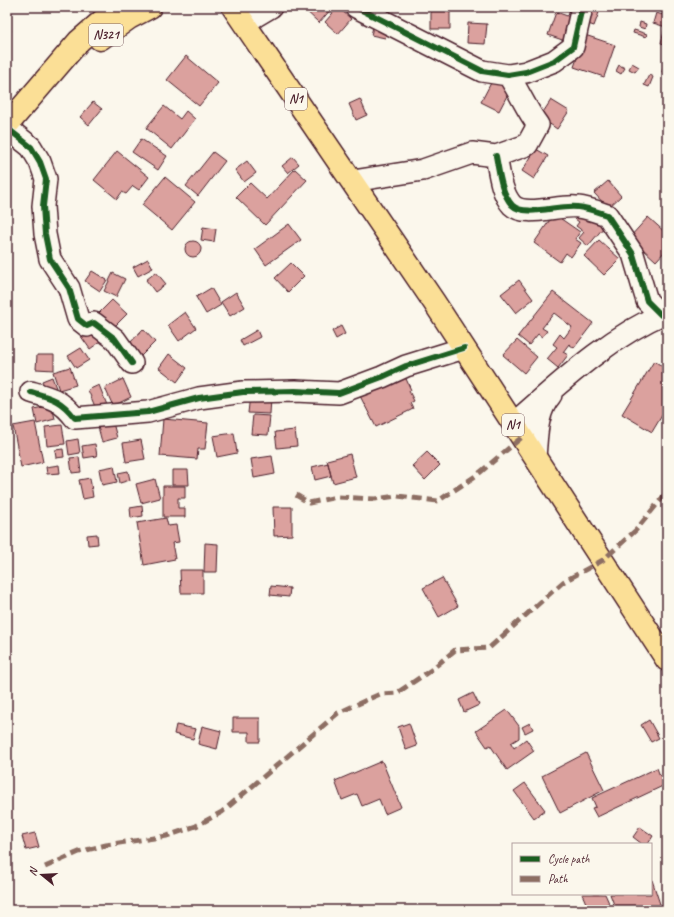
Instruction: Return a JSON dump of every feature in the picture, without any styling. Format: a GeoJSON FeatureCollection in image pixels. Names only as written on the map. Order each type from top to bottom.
{"type":"FeatureCollection","features":[{"type":"Feature","properties":{"kind":"main road","name":"N321"},"geometry":{"type":"LineString","coordinates":[[7,125],[79,41],[118,7]]}},
{"type":"Feature","properties":{"kind":"main road","name":"N321"},"geometry":{"type":"LineString","coordinates":[[62,62],[82,53],[129,18],[150,7]]}},
{"type":"Feature","properties":{"kind":"main road","name":"N1"},"geometry":{"type":"LineString","coordinates":[[238,15],[353,182],[464,348],[667,660]]}},
{"type":"Feature","properties":{"kind":"street"},"geometry":{"type":"LineString","coordinates":[[238,15],[271,7]]}},
{"type":"Feature","properties":{"kind":"street"},"geometry":{"type":"LineString","coordinates":[[356,7],[482,70],[508,75],[526,72],[554,61],[573,47],[582,7]]}},
{"type":"Feature","properties":{"kind":"street"},"geometry":{"type":"LineString","coordinates":[[353,182],[423,170],[472,153],[496,156],[527,145],[538,125],[525,108],[516,87],[508,75]]}},
{"type":"Feature","properties":{"kind":"street"},"geometry":{"type":"LineString","coordinates":[[7,128],[31,147],[40,162],[46,179],[43,206],[45,234],[50,259],[69,288],[78,320],[87,326],[94,323],[115,339],[132,363]]}},
{"type":"Feature","properties":{"kind":"street"},"geometry":{"type":"LineString","coordinates":[[496,156],[504,192],[513,206],[531,211],[551,207],[578,206],[608,215],[633,254],[647,301],[664,314],[624,335],[569,375],[513,424]]}},
{"type":"Feature","properties":{"kind":"street"},"geometry":{"type":"LineString","coordinates":[[31,392],[56,400],[66,406],[75,418],[148,412],[199,398],[243,392],[295,391],[339,393],[382,377],[406,366],[464,348]]}},
{"type":"Feature","properties":{"kind":"street"},"geometry":{"type":"LineString","coordinates":[[535,457],[539,420],[546,401],[569,375]]}},
{"type":"Feature","properties":{"kind":"building"},"geometry":{"type":"Polygon","coordinates":[[[302,7],[331,7],[332,8],[319,23],[302,7]]]}},
{"type":"Feature","properties":{"kind":"building"},"geometry":{"type":"Polygon","coordinates":[[[338,7],[351,19],[338,34],[325,22],[338,7]]]}},
{"type":"Feature","properties":{"kind":"building"},"geometry":{"type":"Polygon","coordinates":[[[431,7],[450,7],[450,29],[431,29],[431,7]]]}},
{"type":"Feature","properties":{"kind":"building"},"geometry":{"type":"Polygon","coordinates":[[[588,7],[601,7],[594,26],[582,22],[588,7]]]}},
{"type":"Feature","properties":{"kind":"building"},"geometry":{"type":"Polygon","coordinates":[[[556,12],[576,19],[568,42],[548,35],[556,12]]]}},
{"type":"Feature","properties":{"kind":"building"},"geometry":{"type":"Polygon","coordinates":[[[656,13],[667,16],[666,27],[653,23],[656,13]]]}},
{"type":"Feature","properties":{"kind":"building"},"geometry":{"type":"Polygon","coordinates":[[[640,22],[646,24],[645,29],[639,27],[640,22]]]}},
{"type":"Feature","properties":{"kind":"building"},"geometry":{"type":"Polygon","coordinates":[[[468,23],[487,24],[485,44],[467,43],[468,23]]]}},
{"type":"Feature","properties":{"kind":"building"},"geometry":{"type":"Polygon","coordinates":[[[373,27],[387,31],[385,38],[371,35],[373,27]]]}},
{"type":"Feature","properties":{"kind":"building"},"geometry":{"type":"Polygon","coordinates":[[[665,28],[667,28],[667,45],[661,43],[665,28]]]}},
{"type":"Feature","properties":{"kind":"building"},"geometry":{"type":"Polygon","coordinates":[[[7,29],[11,30],[7,40],[7,29]]]}},
{"type":"Feature","properties":{"kind":"building"},"geometry":{"type":"Polygon","coordinates":[[[634,30],[647,34],[646,37],[633,33],[634,30]]]}},
{"type":"Feature","properties":{"kind":"building"},"geometry":{"type":"Polygon","coordinates":[[[585,35],[615,45],[604,77],[574,67],[585,35]]]}},
{"type":"Feature","properties":{"kind":"building"},"geometry":{"type":"Polygon","coordinates":[[[186,56],[218,83],[199,106],[167,80],[186,56]]]}},
{"type":"Feature","properties":{"kind":"building"},"geometry":{"type":"Polygon","coordinates":[[[667,59],[667,74],[662,72],[667,59]]]}},
{"type":"Feature","properties":{"kind":"building"},"geometry":{"type":"Polygon","coordinates":[[[632,63],[639,67],[635,72],[629,69],[632,63]]]}},
{"type":"Feature","properties":{"kind":"building"},"geometry":{"type":"Polygon","coordinates":[[[619,65],[625,68],[621,74],[616,71],[619,65]]]}},
{"type":"Feature","properties":{"kind":"building"},"geometry":{"type":"Polygon","coordinates":[[[649,75],[653,77],[649,87],[644,85],[649,75]]]}},
{"type":"Feature","properties":{"kind":"building"},"geometry":{"type":"Polygon","coordinates":[[[493,79],[511,88],[499,111],[481,102],[493,79]]]}},
{"type":"Feature","properties":{"kind":"building"},"geometry":{"type":"Polygon","coordinates":[[[360,99],[367,115],[356,120],[349,104],[360,99]]]}},
{"type":"Feature","properties":{"kind":"building"},"geometry":{"type":"Polygon","coordinates":[[[551,100],[569,111],[557,129],[540,117],[551,100]]]}},
{"type":"Feature","properties":{"kind":"building"},"geometry":{"type":"Polygon","coordinates":[[[93,102],[102,109],[89,125],[80,117],[93,102]]]}},
{"type":"Feature","properties":{"kind":"building"},"geometry":{"type":"Polygon","coordinates":[[[164,106],[180,119],[186,111],[195,119],[172,149],[146,128],[164,106]]]}},
{"type":"Feature","properties":{"kind":"building"},"geometry":{"type":"Polygon","coordinates":[[[141,139],[167,156],[158,170],[132,152],[141,139]]]}},
{"type":"Feature","properties":{"kind":"building"},"geometry":{"type":"Polygon","coordinates":[[[536,149],[548,156],[534,179],[522,171],[536,149]]]}},
{"type":"Feature","properties":{"kind":"building"},"geometry":{"type":"Polygon","coordinates":[[[117,151],[149,177],[139,190],[133,186],[126,194],[122,192],[117,199],[94,180],[117,151]]]}},
{"type":"Feature","properties":{"kind":"building"},"geometry":{"type":"Polygon","coordinates":[[[213,152],[225,161],[198,196],[186,186],[213,152]]]}},
{"type":"Feature","properties":{"kind":"building"},"geometry":{"type":"Polygon","coordinates":[[[293,157],[299,164],[288,173],[282,166],[293,157]]]}},
{"type":"Feature","properties":{"kind":"building"},"geometry":{"type":"Polygon","coordinates":[[[247,161],[256,173],[244,182],[235,170],[247,161]]]}},
{"type":"Feature","properties":{"kind":"building"},"geometry":{"type":"Polygon","coordinates":[[[295,169],[307,180],[265,225],[236,197],[250,183],[267,199],[295,169]]]}},
{"type":"Feature","properties":{"kind":"building"},"geometry":{"type":"Polygon","coordinates":[[[165,177],[195,202],[172,230],[142,205],[165,177]]]}},
{"type":"Feature","properties":{"kind":"building"},"geometry":{"type":"Polygon","coordinates":[[[608,181],[621,196],[608,208],[594,193],[608,181]]]}},
{"type":"Feature","properties":{"kind":"building"},"geometry":{"type":"Polygon","coordinates":[[[583,210],[604,227],[588,246],[579,238],[584,232],[576,226],[579,222],[575,219],[583,210]]]}},
{"type":"Feature","properties":{"kind":"building"},"geometry":{"type":"Polygon","coordinates":[[[554,214],[580,232],[575,239],[581,243],[571,257],[566,253],[560,262],[534,243],[554,214]]]}},
{"type":"Feature","properties":{"kind":"building"},"geometry":{"type":"Polygon","coordinates":[[[648,217],[667,234],[667,249],[656,261],[630,237],[648,217]]]}},
{"type":"Feature","properties":{"kind":"building"},"geometry":{"type":"Polygon","coordinates":[[[289,224],[301,240],[266,265],[255,249],[289,224]]]}},
{"type":"Feature","properties":{"kind":"building"},"geometry":{"type":"Polygon","coordinates":[[[203,227],[216,229],[214,242],[201,240],[203,227]]]}},
{"type":"Feature","properties":{"kind":"building"},"geometry":{"type":"Polygon","coordinates":[[[599,240],[620,259],[604,275],[584,256],[599,240]]]}},
{"type":"Feature","properties":{"kind":"building"},"geometry":{"type":"Polygon","coordinates":[[[193,241],[200,246],[201,249],[196,256],[193,257],[186,252],[185,249],[190,242],[193,241]]]}},
{"type":"Feature","properties":{"kind":"building"},"geometry":{"type":"Polygon","coordinates":[[[148,259],[153,268],[138,276],[133,267],[148,259]]]}},
{"type":"Feature","properties":{"kind":"building"},"geometry":{"type":"Polygon","coordinates":[[[291,263],[304,276],[288,292],[275,278],[291,263]]]}},
{"type":"Feature","properties":{"kind":"building"},"geometry":{"type":"Polygon","coordinates":[[[92,271],[107,280],[100,291],[85,281],[92,271]]]}},
{"type":"Feature","properties":{"kind":"building"},"geometry":{"type":"Polygon","coordinates":[[[156,272],[166,284],[155,292],[146,280],[156,272]]]}},
{"type":"Feature","properties":{"kind":"building"},"geometry":{"type":"Polygon","coordinates":[[[113,273],[125,279],[116,297],[104,291],[113,273]]]}},
{"type":"Feature","properties":{"kind":"building"},"geometry":{"type":"Polygon","coordinates":[[[519,280],[533,299],[516,313],[501,294],[519,280]]]}},
{"type":"Feature","properties":{"kind":"building"},"geometry":{"type":"Polygon","coordinates":[[[211,288],[221,305],[206,314],[196,297],[211,288]]]}},
{"type":"Feature","properties":{"kind":"building"},"geometry":{"type":"Polygon","coordinates":[[[236,292],[245,307],[230,316],[221,302],[236,292]]]}},
{"type":"Feature","properties":{"kind":"building"},"geometry":{"type":"Polygon","coordinates":[[[553,292],[593,323],[574,348],[569,344],[563,352],[568,355],[558,368],[547,359],[557,347],[553,344],[560,334],[564,338],[572,327],[554,313],[542,328],[547,331],[542,337],[538,334],[529,345],[518,336],[553,292]]]}},
{"type":"Feature","properties":{"kind":"building"},"geometry":{"type":"Polygon","coordinates":[[[112,300],[127,314],[111,330],[96,316],[112,300]]]}},
{"type":"Feature","properties":{"kind":"building"},"geometry":{"type":"Polygon","coordinates":[[[185,312],[196,328],[179,341],[168,325],[185,312]]]}},
{"type":"Feature","properties":{"kind":"building"},"geometry":{"type":"Polygon","coordinates":[[[95,325],[104,339],[90,349],[80,335],[95,325]]]}},
{"type":"Feature","properties":{"kind":"building"},"geometry":{"type":"Polygon","coordinates":[[[341,326],[345,334],[336,339],[332,331],[341,326]]]}},
{"type":"Feature","properties":{"kind":"building"},"geometry":{"type":"Polygon","coordinates":[[[143,329],[155,342],[141,356],[129,344],[143,329]]]}},
{"type":"Feature","properties":{"kind":"building"},"geometry":{"type":"Polygon","coordinates":[[[257,330],[260,337],[243,346],[240,340],[257,330]]]}},
{"type":"Feature","properties":{"kind":"building"},"geometry":{"type":"Polygon","coordinates":[[[517,340],[537,357],[524,373],[503,355],[517,340]]]}},
{"type":"Feature","properties":{"kind":"building"},"geometry":{"type":"Polygon","coordinates":[[[81,348],[89,360],[76,368],[68,356],[81,348]]]}},
{"type":"Feature","properties":{"kind":"building"},"geometry":{"type":"Polygon","coordinates":[[[169,354],[187,368],[177,382],[159,368],[169,354]]]}},
{"type":"Feature","properties":{"kind":"building"},"geometry":{"type":"Polygon","coordinates":[[[37,355],[54,355],[54,370],[36,369],[37,355]]]}},
{"type":"Feature","properties":{"kind":"building"},"geometry":{"type":"Polygon","coordinates":[[[654,361],[667,369],[667,407],[652,432],[622,414],[654,361]]]}},
{"type":"Feature","properties":{"kind":"building"},"geometry":{"type":"Polygon","coordinates":[[[70,367],[76,385],[59,390],[53,372],[70,367]]]}},
{"type":"Feature","properties":{"kind":"building"},"geometry":{"type":"Polygon","coordinates":[[[403,372],[414,401],[410,403],[413,409],[376,427],[359,394],[403,372]]]}},
{"type":"Feature","properties":{"kind":"building"},"geometry":{"type":"Polygon","coordinates":[[[52,377],[56,388],[47,392],[42,381],[52,377]]]}},
{"type":"Feature","properties":{"kind":"building"},"geometry":{"type":"Polygon","coordinates":[[[123,379],[131,397],[113,406],[105,388],[123,379]]]}},
{"type":"Feature","properties":{"kind":"building"},"geometry":{"type":"Polygon","coordinates":[[[99,385],[107,405],[96,409],[88,390],[99,385]]]}},
{"type":"Feature","properties":{"kind":"building"},"geometry":{"type":"Polygon","coordinates":[[[250,395],[271,397],[270,414],[248,413],[250,395]]]}},
{"type":"Feature","properties":{"kind":"building"},"geometry":{"type":"Polygon","coordinates":[[[52,405],[55,419],[37,424],[34,409],[52,405]]]}},
{"type":"Feature","properties":{"kind":"building"},"geometry":{"type":"Polygon","coordinates":[[[253,415],[270,416],[268,435],[251,434],[253,415]]]}},
{"type":"Feature","properties":{"kind":"building"},"geometry":{"type":"Polygon","coordinates":[[[112,419],[117,438],[102,442],[97,423],[112,419]]]}},
{"type":"Feature","properties":{"kind":"building"},"geometry":{"type":"Polygon","coordinates":[[[163,419],[208,423],[205,449],[198,449],[197,459],[160,456],[163,419]]]}},
{"type":"Feature","properties":{"kind":"building"},"geometry":{"type":"Polygon","coordinates":[[[35,422],[43,462],[21,467],[13,426],[35,422]]]}},
{"type":"Feature","properties":{"kind":"building"},"geometry":{"type":"Polygon","coordinates":[[[62,425],[65,444],[47,446],[45,427],[62,425]]]}},
{"type":"Feature","properties":{"kind":"building"},"geometry":{"type":"Polygon","coordinates":[[[295,430],[297,446],[277,448],[275,432],[295,430]]]}},
{"type":"Feature","properties":{"kind":"building"},"geometry":{"type":"Polygon","coordinates":[[[234,433],[237,453],[217,457],[213,436],[234,433]]]}},
{"type":"Feature","properties":{"kind":"building"},"geometry":{"type":"Polygon","coordinates":[[[78,439],[80,453],[69,455],[67,441],[78,439]]]}},
{"type":"Feature","properties":{"kind":"building"},"geometry":{"type":"Polygon","coordinates":[[[141,440],[145,459],[126,462],[123,443],[141,440]]]}},
{"type":"Feature","properties":{"kind":"building"},"geometry":{"type":"Polygon","coordinates":[[[95,444],[97,456],[84,458],[82,446],[95,444]]]}},
{"type":"Feature","properties":{"kind":"building"},"geometry":{"type":"Polygon","coordinates":[[[63,449],[64,457],[56,458],[55,450],[63,449]]]}},
{"type":"Feature","properties":{"kind":"building"},"geometry":{"type":"Polygon","coordinates":[[[427,452],[440,465],[425,480],[412,466],[427,452]]]}},
{"type":"Feature","properties":{"kind":"building"},"geometry":{"type":"Polygon","coordinates":[[[350,454],[356,477],[333,483],[327,460],[350,454]]]}},
{"type":"Feature","properties":{"kind":"building"},"geometry":{"type":"Polygon","coordinates":[[[272,456],[275,474],[254,478],[251,459],[272,456]]]}},
{"type":"Feature","properties":{"kind":"building"},"geometry":{"type":"Polygon","coordinates":[[[79,457],[81,472],[72,473],[70,458],[79,457]]]}},
{"type":"Feature","properties":{"kind":"building"},"geometry":{"type":"Polygon","coordinates":[[[328,463],[331,476],[315,480],[312,467],[328,463]]]}},
{"type":"Feature","properties":{"kind":"building"},"geometry":{"type":"Polygon","coordinates":[[[59,465],[60,473],[47,474],[46,467],[59,465]]]}},
{"type":"Feature","properties":{"kind":"building"},"geometry":{"type":"Polygon","coordinates":[[[114,466],[117,482],[102,485],[99,469],[114,466]]]}},
{"type":"Feature","properties":{"kind":"building"},"geometry":{"type":"Polygon","coordinates":[[[172,470],[188,470],[189,485],[172,485],[172,470]]]}},
{"type":"Feature","properties":{"kind":"building"},"geometry":{"type":"Polygon","coordinates":[[[128,471],[130,480],[120,483],[118,473],[128,471]]]}},
{"type":"Feature","properties":{"kind":"building"},"geometry":{"type":"Polygon","coordinates":[[[90,478],[93,497],[83,499],[79,480],[90,478]]]}},
{"type":"Feature","properties":{"kind":"building"},"geometry":{"type":"Polygon","coordinates":[[[155,479],[160,498],[141,503],[136,484],[155,479]]]}},
{"type":"Feature","properties":{"kind":"building"},"geometry":{"type":"Polygon","coordinates":[[[163,486],[185,486],[185,498],[178,498],[178,508],[185,508],[185,517],[163,517],[163,486]]]}},
{"type":"Feature","properties":{"kind":"building"},"geometry":{"type":"Polygon","coordinates":[[[142,506],[143,516],[131,518],[130,508],[142,506]]]}},
{"type":"Feature","properties":{"kind":"building"},"geometry":{"type":"Polygon","coordinates":[[[273,507],[292,507],[292,535],[274,536],[273,507]]]}},
{"type":"Feature","properties":{"kind":"building"},"geometry":{"type":"Polygon","coordinates":[[[166,518],[168,526],[176,525],[179,542],[172,543],[175,559],[144,565],[137,523],[166,518]]]}},
{"type":"Feature","properties":{"kind":"building"},"geometry":{"type":"Polygon","coordinates":[[[97,534],[98,544],[88,545],[87,535],[97,534]]]}},
{"type":"Feature","properties":{"kind":"building"},"geometry":{"type":"Polygon","coordinates":[[[205,543],[218,544],[217,572],[204,572],[205,543]]]}},
{"type":"Feature","properties":{"kind":"building"},"geometry":{"type":"Polygon","coordinates":[[[180,570],[203,570],[203,593],[181,593],[180,570]]]}},
{"type":"Feature","properties":{"kind":"building"},"geometry":{"type":"Polygon","coordinates":[[[442,578],[458,606],[439,617],[423,588],[442,578]]]}},
{"type":"Feature","properties":{"kind":"building"},"geometry":{"type":"Polygon","coordinates":[[[271,586],[290,588],[289,597],[270,595],[271,586]]]}},
{"type":"Feature","properties":{"kind":"building"},"geometry":{"type":"Polygon","coordinates":[[[473,693],[479,705],[464,712],[459,700],[473,693]]]}},
{"type":"Feature","properties":{"kind":"building"},"geometry":{"type":"Polygon","coordinates":[[[507,710],[519,726],[519,738],[511,743],[514,748],[526,739],[534,751],[507,770],[490,745],[487,747],[476,731],[507,710]]]}},
{"type":"Feature","properties":{"kind":"building"},"geometry":{"type":"Polygon","coordinates":[[[233,718],[260,718],[260,742],[249,742],[249,732],[233,732],[233,718]]]}},
{"type":"Feature","properties":{"kind":"building"},"geometry":{"type":"Polygon","coordinates":[[[649,720],[659,738],[651,742],[641,725],[649,720]]]}},
{"type":"Feature","properties":{"kind":"building"},"geometry":{"type":"Polygon","coordinates":[[[409,723],[417,746],[406,750],[398,727],[409,723]]]}},
{"type":"Feature","properties":{"kind":"building"},"geometry":{"type":"Polygon","coordinates":[[[530,723],[533,729],[525,733],[522,727],[530,723]]]}},
{"type":"Feature","properties":{"kind":"building"},"geometry":{"type":"Polygon","coordinates":[[[176,725],[196,729],[193,739],[174,734],[176,725]]]}},
{"type":"Feature","properties":{"kind":"building"},"geometry":{"type":"Polygon","coordinates":[[[202,726],[221,731],[217,749],[198,744],[202,726]]]}},
{"type":"Feature","properties":{"kind":"building"},"geometry":{"type":"Polygon","coordinates":[[[586,753],[604,790],[560,813],[542,776],[586,753]]]}},
{"type":"Feature","properties":{"kind":"building"},"geometry":{"type":"Polygon","coordinates":[[[382,761],[401,807],[385,814],[379,799],[362,806],[357,794],[342,800],[335,781],[382,761]]]}},
{"type":"Feature","properties":{"kind":"building"},"geometry":{"type":"Polygon","coordinates":[[[657,768],[660,776],[667,773],[667,784],[597,817],[592,808],[596,807],[592,798],[657,768]]]}},
{"type":"Feature","properties":{"kind":"building"},"geometry":{"type":"Polygon","coordinates":[[[525,783],[545,810],[534,818],[514,791],[525,783]]]}},
{"type":"Feature","properties":{"kind":"building"},"geometry":{"type":"Polygon","coordinates":[[[640,827],[653,836],[649,843],[641,843],[633,837],[640,827]]]}},
{"type":"Feature","properties":{"kind":"building"},"geometry":{"type":"Polygon","coordinates":[[[35,833],[39,847],[26,850],[22,836],[35,833]]]}},
{"type":"Feature","properties":{"kind":"building"},"geometry":{"type":"Polygon","coordinates":[[[652,880],[662,910],[616,910],[610,895],[652,895],[652,880]]]}},
{"type":"Feature","properties":{"kind":"building"},"geometry":{"type":"Polygon","coordinates":[[[582,895],[605,895],[609,903],[594,910],[589,910],[582,895]]]}},
{"type":"Feature","properties":{"kind":"building"},"geometry":{"type":"Polygon","coordinates":[[[517,908],[537,908],[537,910],[517,910],[517,908]]]}},
{"type":"Feature","properties":{"kind":"marked path"},"geometry":{"type":"LineString","coordinates":[[296,495],[309,503],[337,497],[375,499],[397,496],[438,501],[477,475],[522,437]]}},
{"type":"Feature","properties":{"kind":"marked path"},"geometry":{"type":"LineString","coordinates":[[45,867],[79,852],[106,845],[167,836],[196,826],[222,812],[338,713],[380,694],[397,693],[431,670],[455,650],[489,648],[563,582],[603,560],[636,530],[667,492]]}},
{"type":"Feature","properties":{"kind":"cycle path"},"geometry":{"type":"LineString","coordinates":[[356,7],[482,71],[508,75],[526,72],[554,61],[573,47],[582,7]]}},
{"type":"Feature","properties":{"kind":"cycle path"},"geometry":{"type":"LineString","coordinates":[[7,128],[31,147],[40,162],[46,179],[43,206],[45,234],[50,259],[69,288],[78,319],[87,326],[94,323],[115,339],[132,363]]}},
{"type":"Feature","properties":{"kind":"cycle path"},"geometry":{"type":"LineString","coordinates":[[496,156],[505,194],[512,205],[518,209],[534,211],[562,207],[578,207],[607,215],[633,254],[647,301],[661,315]]}},
{"type":"Feature","properties":{"kind":"cycle path"},"geometry":{"type":"LineString","coordinates":[[31,392],[56,400],[75,418],[148,412],[199,398],[243,392],[295,391],[339,393],[382,377],[406,366],[464,348]]}}]}
